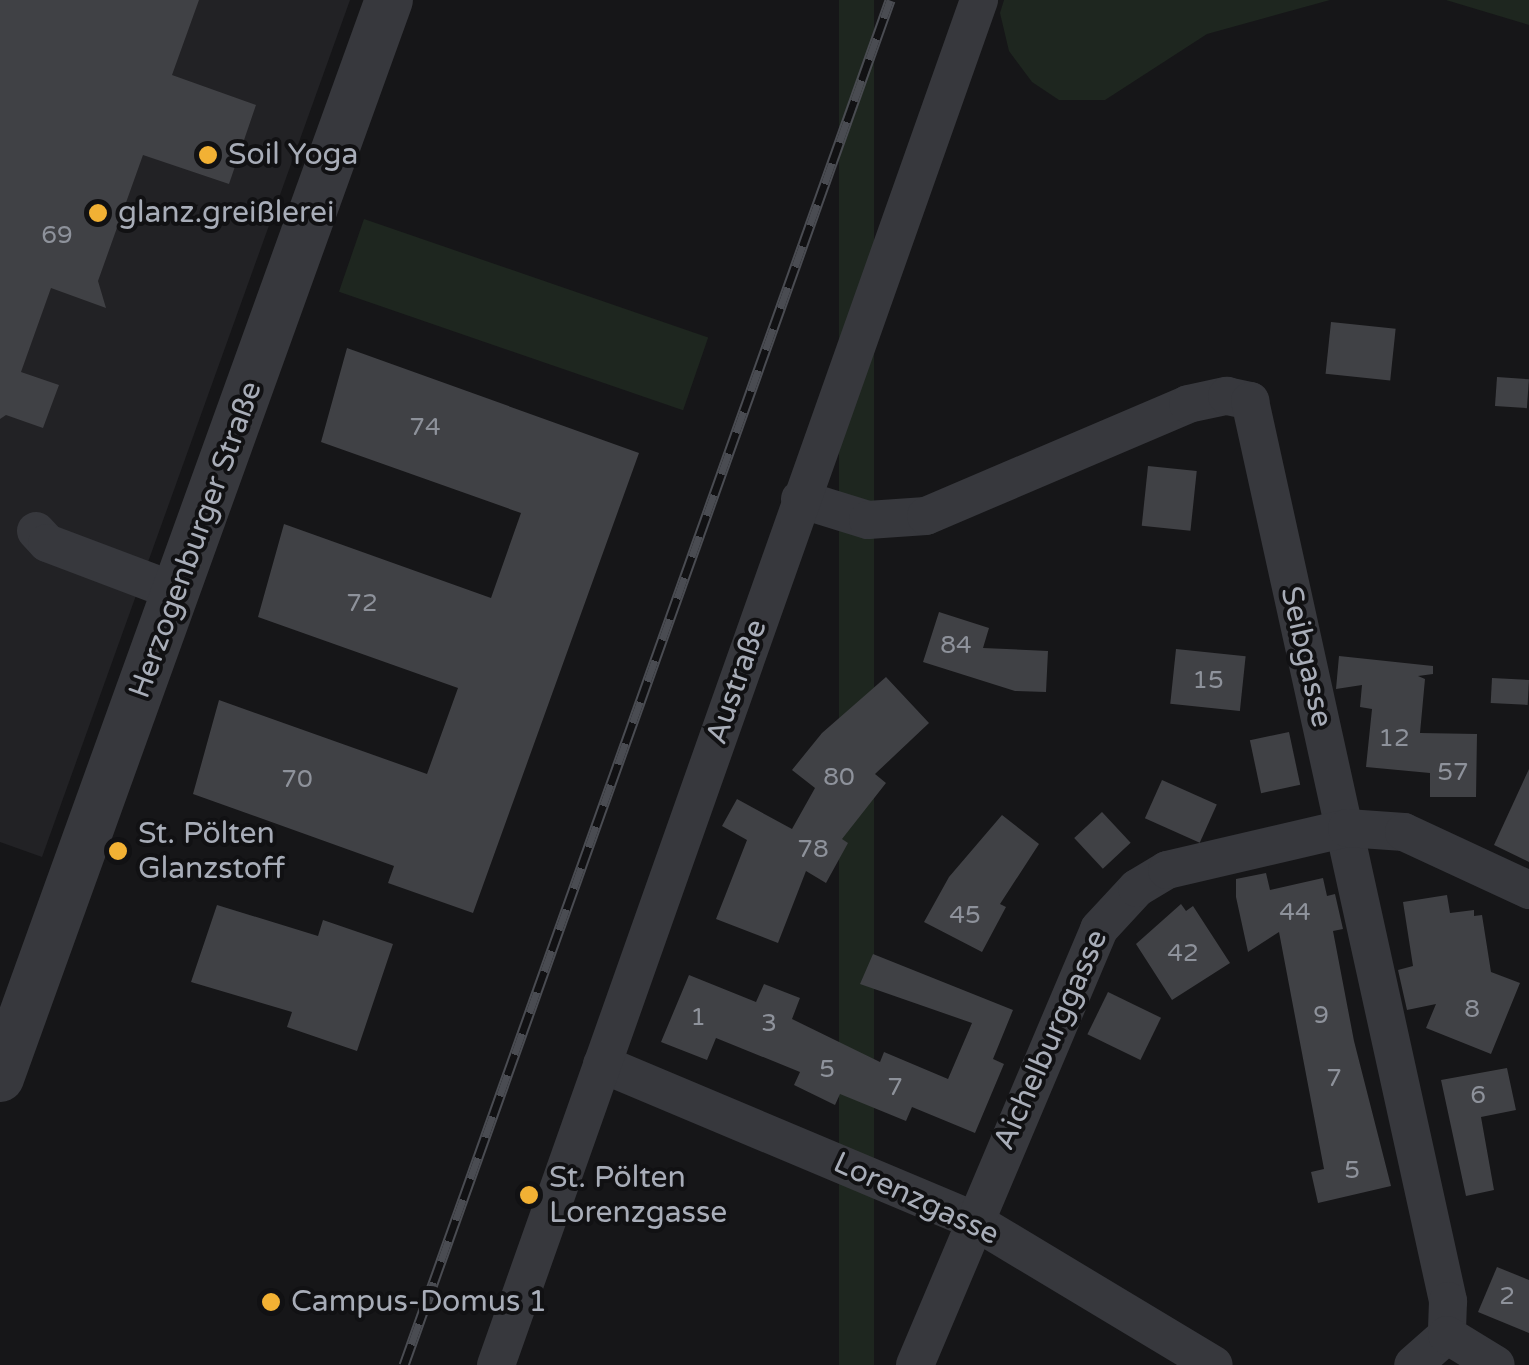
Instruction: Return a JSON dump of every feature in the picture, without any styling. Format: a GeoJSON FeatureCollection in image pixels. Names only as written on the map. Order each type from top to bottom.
{"type":"FeatureCollection","features":[{"type":"Feature","properties":{"kind":"street","name":"Herzogenburger Straße"},"geometry":{"type":"LineString","coordinates":[[0,1078],[389,0]]}},
{"type":"Feature","properties":{"kind":"street","name":"Austraße"},"geometry":{"type":"LineString","coordinates":[[496,1365],[979,0]]}},
{"type":"Feature","properties":{"kind":"street","name":"Seibgasse"},"geometry":{"type":"LineString","coordinates":[[800,499],[868,520],[926,516],[1188,404],[1226,396],[1250,402],[1448,1300],[1446,1335]]}},
{"type":"Feature","properties":{"kind":"street"},"geometry":{"type":"LineString","coordinates":[[36,531],[47,543],[177,592]]}},
{"type":"Feature","properties":{"kind":"street","name":"Aichelburggasse"},"geometry":{"type":"LineString","coordinates":[[916,1365],[972,1219],[1098,928],[1116,905],[1167,870],[1346,828],[1404,832],[1529,890]]}},
{"type":"Feature","properties":{"kind":"street","name":"Lorenzgasse"},"geometry":{"type":"LineString","coordinates":[[602,1064],[972,1219],[1160,1351],[1214,1365]]}},
{"type":"Feature","properties":{"kind":"street"},"geometry":{"type":"LineString","coordinates":[[1412,1365],[1446,1335],[1496,1365]]}},
{"type":"Feature","properties":{"kind":"shaded area"},"geometry":{"type":"Polygon","coordinates":[[[0,0],[350,0],[42,857],[0,842],[0,0]]]}},
{"type":"Feature","properties":{"kind":"shaded area"},"geometry":{"type":"Polygon","coordinates":[[[839,0],[874,0],[874,1365],[839,1365],[839,0]]]}},
{"type":"Feature","properties":{"kind":"shaded area"},"geometry":{"type":"Polygon","coordinates":[[[1004,0],[1330,0],[1207,34],[1105,100],[1059,100],[1032,82],[1009,51],[1000,13],[1004,0]]]}},
{"type":"Feature","properties":{"kind":"shaded area"},"geometry":{"type":"Polygon","coordinates":[[[1446,0],[1529,0],[1529,25],[1446,0]]]}},
{"type":"Feature","properties":{"kind":"shaded area"},"geometry":{"type":"Polygon","coordinates":[[[364,219],[708,338],[683,410],[339,292],[364,219]]]}},
{"type":"Feature","properties":{"kind":"building"},"geometry":{"type":"Polygon","coordinates":[[[0,0],[199,0],[172,75],[256,105],[229,184],[143,155],[98,281],[106,308],[51,288],[21,372],[59,385],[43,428],[6,415],[0,419],[0,0]]]}},
{"type":"Feature","properties":{"kind":"building"},"geometry":{"type":"Polygon","coordinates":[[[1331,322],[1396,329],[1390,381],[1326,374],[1331,322]]]}},
{"type":"Feature","properties":{"kind":"building"},"geometry":{"type":"Polygon","coordinates":[[[347,348],[639,453],[473,913],[388,883],[394,866],[193,794],[219,700],[427,774],[458,688],[258,617],[284,524],[491,598],[521,513],[321,442],[347,348]]]}},
{"type":"Feature","properties":{"kind":"building"},"geometry":{"type":"Polygon","coordinates":[[[1497,377],[1529,379],[1527,408],[1495,406],[1497,377]]]}},
{"type":"Feature","properties":{"kind":"building"},"geometry":{"type":"Polygon","coordinates":[[[1148,466],[1197,471],[1190,531],[1142,526],[1148,466]]]}},
{"type":"Feature","properties":{"kind":"building"},"geometry":{"type":"Polygon","coordinates":[[[939,612],[989,628],[983,648],[1048,651],[1046,692],[1015,691],[923,662],[939,612]]]}},
{"type":"Feature","properties":{"kind":"building"},"geometry":{"type":"Polygon","coordinates":[[[1176,649],[1246,656],[1240,711],[1170,704],[1176,649]]]}},
{"type":"Feature","properties":{"kind":"building"},"geometry":{"type":"Polygon","coordinates":[[[1339,656],[1433,666],[1433,674],[1418,676],[1425,679],[1420,733],[1477,734],[1476,797],[1430,797],[1430,773],[1366,767],[1372,709],[1360,707],[1362,685],[1336,689],[1339,656]]]}},
{"type":"Feature","properties":{"kind":"building"},"geometry":{"type":"Polygon","coordinates":[[[886,677],[929,723],[875,774],[886,783],[842,839],[848,843],[826,883],[806,871],[778,943],[716,919],[747,840],[722,826],[737,799],[792,829],[815,788],[792,770],[822,733],[886,677]]]}},
{"type":"Feature","properties":{"kind":"building"},"geometry":{"type":"Polygon","coordinates":[[[1492,678],[1529,680],[1528,705],[1491,703],[1492,678]]]}},
{"type":"Feature","properties":{"kind":"building"},"geometry":{"type":"Polygon","coordinates":[[[1289,732],[1300,785],[1261,793],[1250,740],[1289,732]]]}},
{"type":"Feature","properties":{"kind":"building"},"geometry":{"type":"Polygon","coordinates":[[[1529,769],[1529,862],[1494,845],[1529,769]]]}},
{"type":"Feature","properties":{"kind":"building"},"geometry":{"type":"Polygon","coordinates":[[[1162,780],[1217,804],[1200,843],[1145,818],[1162,780]]]}},
{"type":"Feature","properties":{"kind":"building"},"geometry":{"type":"Polygon","coordinates":[[[1102,812],[1131,843],[1103,869],[1074,838],[1102,812]]]}},
{"type":"Feature","properties":{"kind":"building"},"geometry":{"type":"Polygon","coordinates":[[[1002,815],[1039,844],[1000,904],[1006,907],[982,952],[924,922],[949,877],[1002,815]]]}},
{"type":"Feature","properties":{"kind":"building"},"geometry":{"type":"Polygon","coordinates":[[[1266,873],[1270,890],[1323,878],[1327,896],[1335,894],[1343,929],[1333,931],[1354,1041],[1391,1186],[1318,1203],[1311,1172],[1324,1169],[1279,932],[1248,952],[1236,897],[1236,879],[1266,873]]]}},
{"type":"Feature","properties":{"kind":"building"},"geometry":{"type":"Polygon","coordinates":[[[1447,895],[1450,913],[1474,910],[1474,916],[1482,915],[1491,972],[1520,983],[1491,1054],[1426,1028],[1436,1004],[1407,1010],[1398,970],[1413,966],[1403,902],[1447,895]]]}},
{"type":"Feature","properties":{"kind":"building"},"geometry":{"type":"Polygon","coordinates":[[[1181,904],[1186,911],[1193,906],[1230,963],[1172,1000],[1136,944],[1181,904]]]}},
{"type":"Feature","properties":{"kind":"building"},"geometry":{"type":"Polygon","coordinates":[[[217,905],[318,936],[323,920],[393,944],[357,1051],[287,1027],[292,1012],[191,982],[217,905]]]}},
{"type":"Feature","properties":{"kind":"building"},"geometry":{"type":"Polygon","coordinates":[[[873,954],[1013,1010],[993,1059],[1004,1064],[975,1133],[912,1107],[906,1121],[840,1094],[835,1105],[794,1085],[800,1072],[716,1038],[707,1060],[661,1042],[689,975],[756,1002],[764,984],[800,998],[792,1019],[880,1062],[884,1052],[948,1079],[972,1023],[860,984],[873,954]]]}},
{"type":"Feature","properties":{"kind":"building"},"geometry":{"type":"Polygon","coordinates":[[[1108,992],[1161,1018],[1140,1060],[1087,1034],[1108,992]]]}},
{"type":"Feature","properties":{"kind":"building"},"geometry":{"type":"Polygon","coordinates":[[[1507,1068],[1516,1110],[1481,1117],[1494,1190],[1466,1196],[1441,1080],[1507,1068]]]}},
{"type":"Feature","properties":{"kind":"building"},"geometry":{"type":"Polygon","coordinates":[[[1497,1267],[1529,1280],[1529,1333],[1478,1312],[1497,1267]]]}},
{"type":"Feature","properties":{"kind":"railway"},"geometry":{"type":"LineString","coordinates":[[404,1365],[890,0]]}},
{"type":"Feature","properties":{"kind":"place","name":"Soil Yoga"},"geometry":{"type":"Point","coordinates":[208,155]}},
{"type":"Feature","properties":{"kind":"place","name":"glanz.greißlerei"},"geometry":{"type":"Point","coordinates":[98,213]}},
{"type":"Feature","properties":{"kind":"place","name":"St. Pölten Glanzstoff"},"geometry":{"type":"Point","coordinates":[118,851]}},
{"type":"Feature","properties":{"kind":"place","name":"St. Pölten Lorenzgasse"},"geometry":{"type":"Point","coordinates":[529,1195]}},
{"type":"Feature","properties":{"kind":"place","name":"Campus-Domus 1"},"geometry":{"type":"Point","coordinates":[271,1302]}}]}
